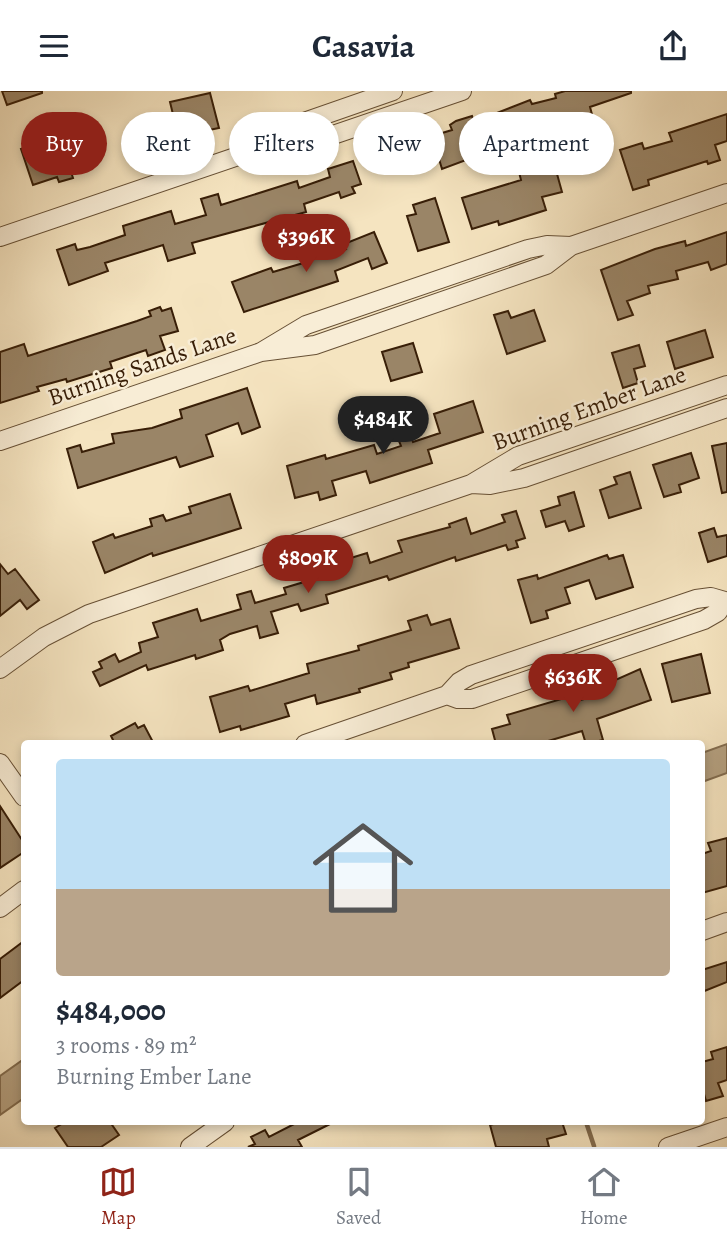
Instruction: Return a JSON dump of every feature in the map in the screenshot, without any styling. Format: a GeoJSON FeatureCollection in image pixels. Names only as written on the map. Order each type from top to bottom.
{"type":"FeatureCollection","features":[{"type":"Feature","properties":{"kind":"street"},"geometry":{"type":"LineString","coordinates":[[331,112],[393,91]]}},
{"type":"Feature","properties":{"kind":"street"},"geometry":{"type":"LineString","coordinates":[[339,133],[462,91]]}},
{"type":"Feature","properties":{"kind":"street"},"geometry":{"type":"LineString","coordinates":[[0,237],[229,159]]}},
{"type":"Feature","properties":{"kind":"street","name":"Burning Sands Lane"},"geometry":{"type":"LineString","coordinates":[[0,441],[261,352],[315,345],[546,265],[570,246],[727,193]]}},
{"type":"Feature","properties":{"kind":"street","name":"Burning Ember Lane"},"geometry":{"type":"LineString","coordinates":[[0,669],[44,637],[89,614],[471,484],[518,456],[727,385]]}},
{"type":"Feature","properties":{"kind":"street","name":"Burning Ember Lane"},"geometry":{"type":"LineString","coordinates":[[471,484],[490,485],[524,478],[727,408]]}},
{"type":"Feature","properties":{"kind":"street"},"geometry":{"type":"LineString","coordinates":[[317,740],[447,695],[458,699],[472,699],[692,624],[713,615],[726,600]]}},
{"type":"Feature","properties":{"kind":"street"},"geometry":{"type":"LineString","coordinates":[[0,763],[21,793]]}},
{"type":"Feature","properties":{"kind":"street"},"geometry":{"type":"LineString","coordinates":[[0,908],[21,892]]}},
{"type":"Feature","properties":{"kind":"street"},"geometry":{"type":"LineString","coordinates":[[705,930],[727,922]]}},
{"type":"Feature","properties":{"kind":"street"},"geometry":{"type":"LineString","coordinates":[[190,1147],[221,1125]]}},
{"type":"Feature","properties":{"kind":"street"},"geometry":{"type":"LineString","coordinates":[[668,1147],[727,1127]]}},
{"type":"Feature","properties":{"kind":"shaded area"},"geometry":{"type":"Polygon","coordinates":[[[727,744],[727,773],[705,781],[705,752],[727,744]]]}},
{"type":"Feature","properties":{"kind":"shaded area"},"geometry":{"type":"Polygon","coordinates":[[[21,1061],[21,1100],[0,1115],[0,1076],[21,1061]]]}},
{"type":"Feature","properties":{"kind":"building"},"geometry":{"type":"Polygon","coordinates":[[[2,91],[42,91],[42,93],[7,105],[2,91]]]}},
{"type":"Feature","properties":{"kind":"building"},"geometry":{"type":"Polygon","coordinates":[[[565,91],[631,91],[590,107],[591,112],[499,112],[530,100],[532,104],[556,98],[555,94],[565,91]]]}},
{"type":"Feature","properties":{"kind":"building"},"geometry":{"type":"Polygon","coordinates":[[[210,93],[215,112],[172,112],[170,102],[210,93]]]}},
{"type":"Feature","properties":{"kind":"building"},"geometry":{"type":"Polygon","coordinates":[[[215,112],[219,128],[215,129],[215,112]]]}},
{"type":"Feature","properties":{"kind":"building"},"geometry":{"type":"Polygon","coordinates":[[[727,114],[727,141],[715,145],[720,160],[708,164],[707,161],[648,180],[649,185],[633,190],[620,150],[642,143],[644,149],[672,141],[669,133],[727,114]]]}},
{"type":"Feature","properties":{"kind":"building"},"geometry":{"type":"Polygon","coordinates":[[[459,120],[459,163],[445,168],[445,132],[452,130],[450,125],[459,120]]]}},
{"type":"Feature","properties":{"kind":"building"},"geometry":{"type":"Polygon","coordinates":[[[353,161],[353,175],[358,175],[361,184],[352,187],[355,193],[341,198],[339,192],[304,204],[306,212],[192,243],[195,253],[168,261],[163,245],[105,263],[108,271],[69,285],[57,250],[75,244],[77,250],[90,247],[125,235],[123,226],[171,211],[175,224],[206,215],[201,199],[218,194],[221,205],[297,181],[299,188],[330,175],[339,175],[339,165],[353,161]]]}},
{"type":"Feature","properties":{"kind":"building"},"geometry":{"type":"Polygon","coordinates":[[[30,175],[72,175],[73,178],[59,182],[57,177],[33,185],[30,175]]]}},
{"type":"Feature","properties":{"kind":"building"},"geometry":{"type":"Polygon","coordinates":[[[520,175],[557,175],[562,192],[542,197],[546,210],[499,225],[498,221],[472,229],[462,198],[521,180],[520,175]]]}},
{"type":"Feature","properties":{"kind":"building"},"geometry":{"type":"Polygon","coordinates":[[[435,198],[449,242],[418,251],[407,216],[416,214],[413,205],[435,198]]]}},
{"type":"Feature","properties":{"kind":"building"},"geometry":{"type":"Polygon","coordinates":[[[374,232],[387,263],[372,269],[368,258],[335,271],[338,281],[244,312],[232,282],[271,268],[273,272],[310,261],[307,253],[317,250],[320,257],[346,249],[344,244],[374,232]]]}},
{"type":"Feature","properties":{"kind":"building"},"geometry":{"type":"Polygon","coordinates":[[[727,232],[727,264],[711,270],[708,262],[676,271],[678,279],[648,286],[650,293],[627,301],[633,315],[618,320],[601,270],[655,249],[685,241],[686,246],[727,232]]]}},
{"type":"Feature","properties":{"kind":"building"},"geometry":{"type":"Polygon","coordinates":[[[160,307],[162,311],[171,308],[178,331],[160,336],[165,350],[148,356],[146,350],[110,362],[112,368],[67,382],[66,379],[37,387],[39,391],[0,403],[0,352],[24,344],[28,356],[151,316],[149,311],[160,307]]]}},
{"type":"Feature","properties":{"kind":"building"},"geometry":{"type":"Polygon","coordinates":[[[534,310],[545,341],[507,354],[494,315],[508,311],[511,318],[534,310]]]}},
{"type":"Feature","properties":{"kind":"building"},"geometry":{"type":"Polygon","coordinates":[[[705,330],[713,357],[675,369],[667,342],[705,330]]]}},
{"type":"Feature","properties":{"kind":"building"},"geometry":{"type":"Polygon","coordinates":[[[413,343],[422,372],[391,381],[382,352],[413,343]]]}},
{"type":"Feature","properties":{"kind":"building"},"geometry":{"type":"Polygon","coordinates":[[[639,345],[645,366],[634,369],[638,383],[623,388],[612,353],[639,345]]]}},
{"type":"Feature","properties":{"kind":"building"},"geometry":{"type":"Polygon","coordinates":[[[247,388],[260,427],[242,434],[238,423],[206,435],[213,456],[180,467],[176,457],[78,488],[67,449],[80,445],[82,452],[114,443],[112,434],[152,428],[182,418],[180,410],[247,388]]]}},
{"type":"Feature","properties":{"kind":"building"},"geometry":{"type":"Polygon","coordinates":[[[473,401],[483,432],[428,450],[432,463],[370,483],[366,471],[332,481],[336,495],[320,500],[318,492],[295,498],[287,466],[325,455],[326,459],[374,445],[377,454],[401,446],[399,441],[411,437],[413,442],[440,433],[434,414],[473,401]]]}},
{"type":"Feature","properties":{"kind":"building"},"geometry":{"type":"Polygon","coordinates":[[[727,443],[727,492],[722,493],[712,446],[727,443]]]}},
{"type":"Feature","properties":{"kind":"building"},"geometry":{"type":"Polygon","coordinates":[[[691,453],[699,478],[679,485],[681,492],[664,497],[653,465],[691,453]]]}},
{"type":"Feature","properties":{"kind":"building"},"geometry":{"type":"Polygon","coordinates":[[[630,472],[641,508],[609,518],[600,490],[617,484],[614,477],[630,472]]]}},
{"type":"Feature","properties":{"kind":"building"},"geometry":{"type":"Polygon","coordinates":[[[574,492],[584,526],[569,531],[565,521],[546,527],[541,511],[560,505],[558,497],[574,492]]]}},
{"type":"Feature","properties":{"kind":"building"},"geometry":{"type":"Polygon","coordinates":[[[230,494],[241,528],[153,556],[152,553],[105,573],[93,542],[113,534],[115,538],[152,526],[150,519],[163,515],[166,521],[191,513],[189,507],[230,494]]]}},
{"type":"Feature","properties":{"kind":"building"},"geometry":{"type":"Polygon","coordinates":[[[516,511],[525,538],[516,541],[518,547],[508,550],[506,545],[456,561],[455,557],[389,580],[387,576],[326,595],[328,603],[301,611],[298,604],[271,612],[278,633],[260,638],[257,626],[230,634],[220,640],[223,650],[196,659],[195,655],[148,670],[146,665],[100,686],[93,672],[102,668],[99,662],[115,654],[119,662],[141,652],[139,643],[158,637],[153,623],[197,609],[201,621],[241,609],[237,595],[251,591],[255,603],[286,594],[284,588],[304,582],[302,575],[328,565],[367,553],[370,563],[402,552],[398,541],[450,527],[449,524],[466,518],[471,534],[505,522],[502,515],[516,511]]]}},
{"type":"Feature","properties":{"kind":"building"},"geometry":{"type":"Polygon","coordinates":[[[714,528],[717,537],[727,535],[727,556],[708,562],[699,533],[714,528]]]}},
{"type":"Feature","properties":{"kind":"building"},"geometry":{"type":"Polygon","coordinates":[[[607,555],[609,559],[623,555],[633,587],[596,599],[589,580],[565,588],[570,603],[546,611],[548,618],[531,623],[518,580],[537,575],[538,579],[607,555]]]}},
{"type":"Feature","properties":{"kind":"building"},"geometry":{"type":"Polygon","coordinates":[[[0,564],[8,574],[15,569],[39,600],[27,609],[20,600],[0,616],[0,564]]]}},
{"type":"Feature","properties":{"kind":"building"},"geometry":{"type":"Polygon","coordinates":[[[427,615],[431,625],[450,619],[459,648],[408,663],[409,667],[390,673],[392,679],[359,689],[360,692],[317,704],[315,695],[285,704],[289,716],[241,730],[240,726],[220,732],[210,697],[248,686],[250,691],[309,673],[307,664],[359,650],[358,646],[411,630],[408,621],[427,615]]]}},
{"type":"Feature","properties":{"kind":"building"},"geometry":{"type":"Polygon","coordinates":[[[701,654],[710,693],[672,702],[662,664],[701,654]]]}},
{"type":"Feature","properties":{"kind":"building"},"geometry":{"type":"Polygon","coordinates":[[[640,669],[651,700],[597,719],[603,740],[585,740],[582,731],[552,740],[495,740],[492,729],[510,724],[507,715],[568,697],[569,703],[607,693],[604,685],[640,669]]]}},
{"type":"Feature","properties":{"kind":"building"},"geometry":{"type":"Polygon","coordinates":[[[135,723],[138,728],[144,725],[152,740],[113,740],[111,736],[135,723]]]}},
{"type":"Feature","properties":{"kind":"building"},"geometry":{"type":"Polygon","coordinates":[[[0,806],[21,838],[21,854],[0,868],[0,806]]]}},
{"type":"Feature","properties":{"kind":"building"},"geometry":{"type":"Polygon","coordinates":[[[727,838],[727,886],[705,892],[705,853],[711,851],[708,843],[727,838]]]}},
{"type":"Feature","properties":{"kind":"building"},"geometry":{"type":"Polygon","coordinates":[[[21,943],[21,982],[0,998],[0,959],[21,943]]]}},
{"type":"Feature","properties":{"kind":"building"},"geometry":{"type":"Polygon","coordinates":[[[727,962],[727,982],[705,991],[705,969],[727,962]]]}},
{"type":"Feature","properties":{"kind":"building"},"geometry":{"type":"Polygon","coordinates":[[[727,1047],[727,1080],[718,1083],[723,1096],[706,1101],[705,1061],[713,1059],[711,1052],[727,1047]]]}},
{"type":"Feature","properties":{"kind":"building"},"geometry":{"type":"Polygon","coordinates":[[[60,1125],[112,1125],[119,1135],[101,1147],[68,1147],[55,1128],[60,1125]]]}},
{"type":"Feature","properties":{"kind":"building"},"geometry":{"type":"Polygon","coordinates":[[[292,1125],[328,1125],[298,1140],[302,1147],[248,1147],[255,1144],[251,1137],[265,1130],[269,1137],[292,1125]]]}},
{"type":"Feature","properties":{"kind":"building"},"geometry":{"type":"Polygon","coordinates":[[[490,1125],[563,1125],[566,1134],[547,1139],[549,1147],[496,1147],[490,1125]]]}},
{"type":"Feature","properties":{"kind":"waterway"},"geometry":{"type":"LineString","coordinates":[[587,1125],[594,1146]]}}]}
